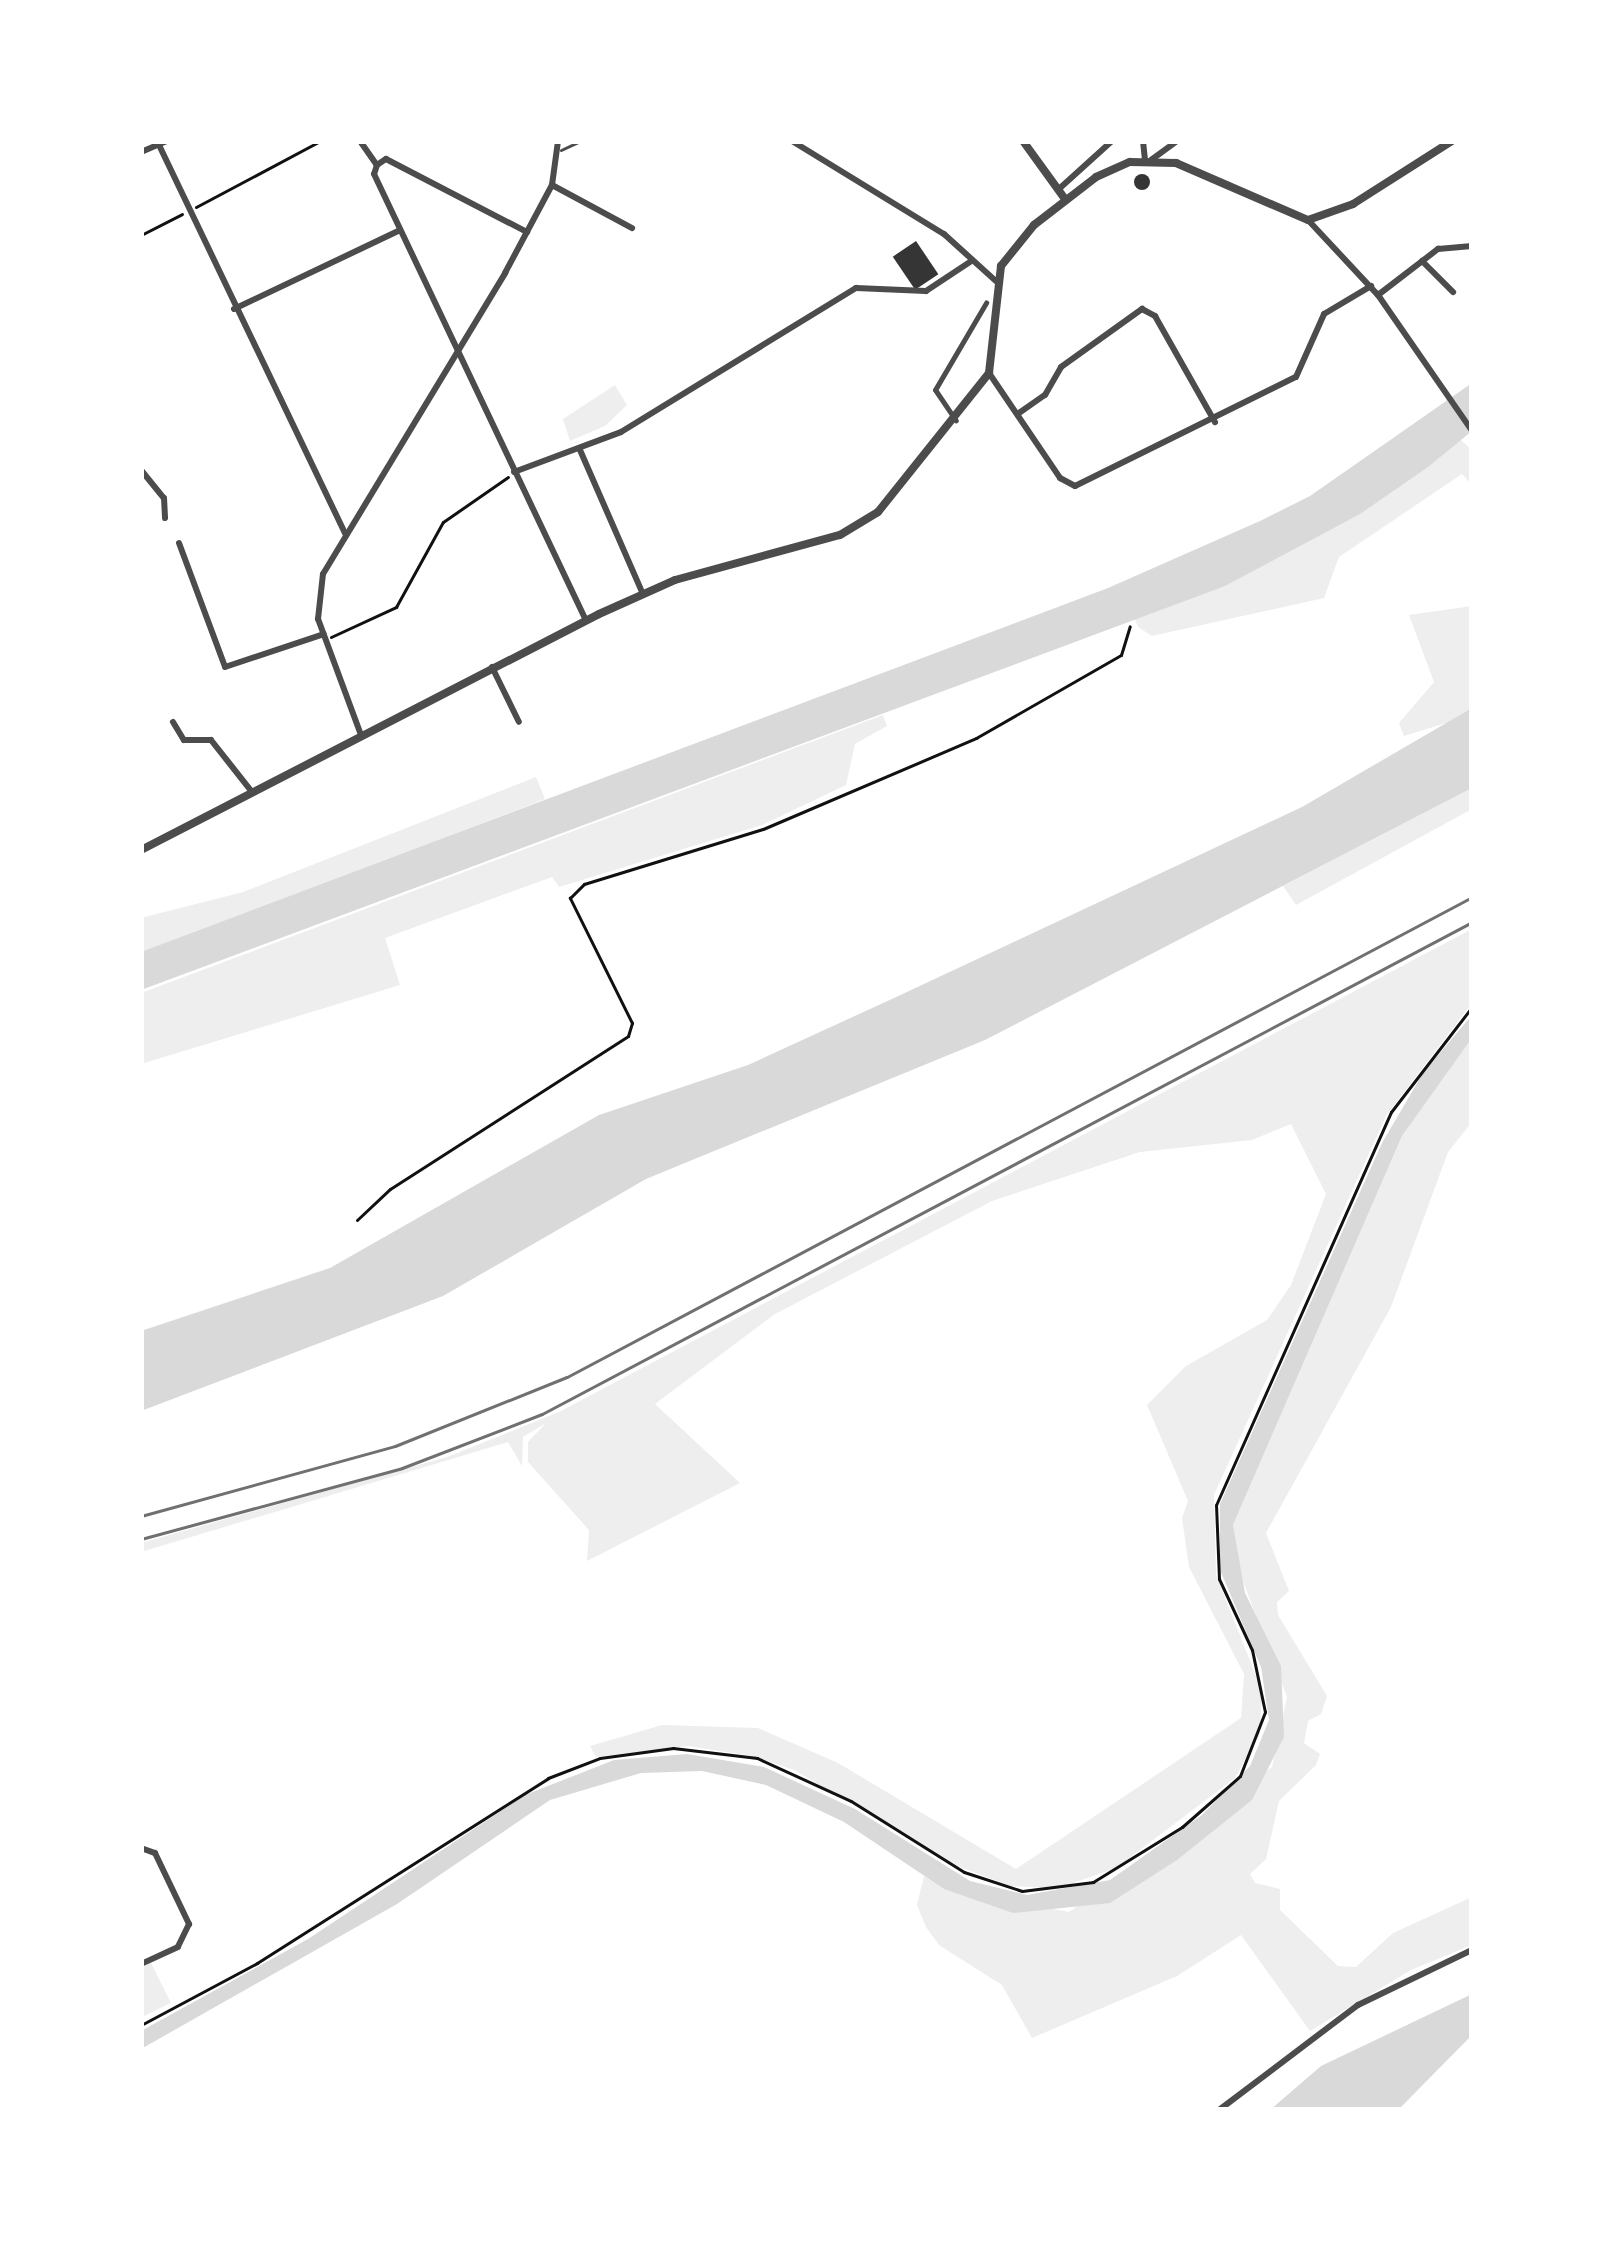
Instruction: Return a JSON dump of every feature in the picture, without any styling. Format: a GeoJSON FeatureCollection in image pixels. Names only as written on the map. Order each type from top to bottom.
{"type":"FeatureCollection","features":[{"type":"Feature","properties":{"kind":"street"},"geometry":{"type":"LineString","coordinates":[[359,141],[377,165]]}},
{"type":"Feature","properties":{"kind":"street"},"geometry":{"type":"LineString","coordinates":[[362,734],[325,636],[323,574],[459,356],[527,232],[552,185],[558,141]]}},
{"type":"Feature","properties":{"kind":"street"},"geometry":{"type":"LineString","coordinates":[[792,141],[944,234],[997,282]]}},
{"type":"Feature","properties":{"kind":"street"},"geometry":{"type":"LineString","coordinates":[[1023,141],[1065,199]]}},
{"type":"Feature","properties":{"kind":"street"},"geometry":{"type":"LineString","coordinates":[[1060,188],[1112,141]]}},
{"type":"Feature","properties":{"kind":"street"},"geometry":{"type":"LineString","coordinates":[[1143,141],[1148,160]]}},
{"type":"Feature","properties":{"kind":"street"},"geometry":{"type":"LineString","coordinates":[[141,850],[643,594],[840,536],[895,496],[989,373],[997,282],[1007,256],[1065,199],[1116,167],[1148,160],[1177,141]]}},
{"type":"Feature","properties":{"kind":"street"},"geometry":{"type":"LineString","coordinates":[[1309,220],[1353,204],[1452,141]]}},
{"type":"Feature","properties":{"kind":"street"},"geometry":{"type":"LineString","coordinates":[[141,152],[163,143],[185,212],[346,535]]}},
{"type":"Feature","properties":{"kind":"street"},"geometry":{"type":"LineString","coordinates":[[527,232],[386,159],[377,165],[374,174],[586,620]]}},
{"type":"Feature","properties":{"kind":"street"},"geometry":{"type":"LineString","coordinates":[[1148,160],[1194,170],[1309,220],[1378,295],[1440,393],[1472,431]]}},
{"type":"Feature","properties":{"kind":"street"},"geometry":{"type":"LineString","coordinates":[[552,185],[632,228]]}},
{"type":"Feature","properties":{"kind":"street"},"geometry":{"type":"LineString","coordinates":[[234,309],[400,230]]}},
{"type":"Feature","properties":{"kind":"street"},"geometry":{"type":"LineString","coordinates":[[1378,295],[1438,249],[1472,246]]}},
{"type":"Feature","properties":{"kind":"street"},"geometry":{"type":"LineString","coordinates":[[1422,261],[1453,292]]}},
{"type":"Feature","properties":{"kind":"street"},"geometry":{"type":"LineString","coordinates":[[514,472],[580,450],[641,421],[856,288],[916,293],[970,262]]}},
{"type":"Feature","properties":{"kind":"street"},"geometry":{"type":"LineString","coordinates":[[989,373],[1066,485],[1215,422],[1296,377],[1324,314],[1371,286]]}},
{"type":"Feature","properties":{"kind":"street"},"geometry":{"type":"LineString","coordinates":[[956,421],[935,390],[986,303]]}},
{"type":"Feature","properties":{"kind":"street"},"geometry":{"type":"LineString","coordinates":[[1018,413],[1045,395],[1061,368],[1142,309],[1155,316],[1215,422]]}},
{"type":"Feature","properties":{"kind":"street"},"geometry":{"type":"LineString","coordinates":[[580,450],[643,594]]}},
{"type":"Feature","properties":{"kind":"street"},"geometry":{"type":"LineString","coordinates":[[141,470],[164,499],[165,518]]}},
{"type":"Feature","properties":{"kind":"street"},"geometry":{"type":"LineString","coordinates":[[178,543],[225,667],[325,636]]}},
{"type":"Feature","properties":{"kind":"street"},"geometry":{"type":"LineString","coordinates":[[492,667],[519,722]]}},
{"type":"Feature","properties":{"kind":"street"},"geometry":{"type":"LineString","coordinates":[[173,722],[184,740],[211,740],[252,792]]}},
{"type":"Feature","properties":{"kind":"street"},"geometry":{"type":"LineString","coordinates":[[141,1848],[155,1852],[189,1924],[178,1947],[141,1964]]}},
{"type":"Feature","properties":{"kind":"street"},"geometry":{"type":"LineString","coordinates":[[1219,2110],[1358,2005],[1472,1950]]}},
{"type":"Feature","properties":{"kind":"lane"},"geometry":{"type":"LineString","coordinates":[[559,151],[580,141]]}},
{"type":"Feature","properties":{"kind":"path"},"geometry":{"type":"LineString","coordinates":[[141,235],[320,141]]}},
{"type":"Feature","properties":{"kind":"path"},"geometry":{"type":"LineString","coordinates":[[325,636],[396,608],[443,522],[514,472]]}},
{"type":"Feature","properties":{"kind":"path"},"geometry":{"type":"LineString","coordinates":[[357,1220],[391,1189],[628,1036],[632,1023],[570,898],[584,884],[763,829],[976,738],[1120,655],[1130,626]]}},
{"type":"Feature","properties":{"kind":"path"},"geometry":{"type":"LineString","coordinates":[[141,2026],[256,1963],[504,1804],[600,1758],[673,1748],[757,1758],[850,1801],[964,1872],[1022,1892],[1093,1882],[1182,1827],[1240,1776],[1265,1712],[1252,1650],[1216,1564],[1221,1492],[1390,1112],[1472,1007]]}},
{"type":"Feature","properties":{"kind":"shaded area"},"geometry":{"type":"Polygon","coordinates":[[[1472,383],[1472,431],[1360,514],[1225,586],[141,990],[141,952],[1108,588],[1260,521],[1310,496],[1472,383]]]}},
{"type":"Feature","properties":{"kind":"shaded area"},"geometry":{"type":"Polygon","coordinates":[[[615,385],[627,405],[605,426],[570,441],[563,419],[615,385]]]}},
{"type":"Feature","properties":{"kind":"shaded area"},"geometry":{"type":"Polygon","coordinates":[[[1460,439],[1472,450],[1472,485],[1462,474],[1339,557],[1324,598],[1152,636],[1138,627],[1131,611],[1460,439]]]}},
{"type":"Feature","properties":{"kind":"shaded area"},"geometry":{"type":"Polygon","coordinates":[[[1472,606],[1472,715],[1404,736],[1399,723],[1434,682],[1409,615],[1472,606]]]}},
{"type":"Feature","properties":{"kind":"shaded area"},"geometry":{"type":"Polygon","coordinates":[[[1472,708],[1472,788],[985,1040],[646,1179],[443,1296],[141,1411],[141,1331],[330,1268],[599,1115],[748,1065],[894,998],[1302,807],[1472,708]]]}},
{"type":"Feature","properties":{"kind":"shaded area"},"geometry":{"type":"Polygon","coordinates":[[[883,715],[887,726],[855,744],[846,785],[762,825],[559,887],[552,877],[385,938],[400,985],[141,1064],[141,993],[883,715]]]}},
{"type":"Feature","properties":{"kind":"shaded area"},"geometry":{"type":"Polygon","coordinates":[[[536,777],[545,799],[141,956],[141,918],[243,892],[536,777]]]}},
{"type":"Feature","properties":{"kind":"shaded area"},"geometry":{"type":"Polygon","coordinates":[[[1472,788],[1472,809],[1296,905],[1283,886],[1472,788]]]}},
{"type":"Feature","properties":{"kind":"shaded area"},"geometry":{"type":"Polygon","coordinates":[[[1472,929],[1472,1003],[1386,1116],[1214,1495],[1216,1575],[1262,1691],[1260,1733],[1235,1778],[1116,1868],[1059,1888],[1010,1886],[955,1865],[794,1770],[752,1756],[688,1746],[596,1757],[590,1746],[662,1725],[758,1728],[838,1763],[1016,1869],[1241,1718],[1244,1674],[1189,1567],[1182,1518],[1188,1501],[1147,1405],[1186,1366],[1267,1320],[1291,1285],[1326,1194],[1291,1124],[1252,1140],[1140,1152],[992,1201],[775,1314],[655,1404],[740,1483],[587,1561],[589,1530],[528,1462],[528,1442],[546,1423],[523,1437],[522,1466],[508,1442],[141,1552],[141,1543],[447,1457],[559,1412],[1472,929]]]}},
{"type":"Feature","properties":{"kind":"shaded area"},"geometry":{"type":"Polygon","coordinates":[[[1472,1015],[1472,1038],[1402,1136],[1233,1525],[1245,1593],[1281,1666],[1284,1737],[1252,1800],[1177,1860],[1110,1903],[1013,1913],[944,1889],[844,1822],[766,1785],[702,1771],[641,1773],[550,1800],[397,1904],[141,2049],[141,2031],[308,1939],[525,1795],[614,1760],[687,1754],[764,1767],[855,1809],[970,1881],[1027,1895],[1110,1880],[1202,1815],[1250,1766],[1269,1720],[1261,1667],[1220,1570],[1220,1504],[1382,1143],[1423,1073],[1472,1015]]]}},
{"type":"Feature","properties":{"kind":"shaded area"},"geometry":{"type":"Polygon","coordinates":[[[1472,1038],[1472,1122],[1448,1152],[1391,1307],[1266,1533],[1289,1591],[1277,1602],[1278,1615],[1327,1696],[1321,1714],[1308,1721],[1304,1743],[1320,1754],[1316,1765],[1279,1801],[1266,1859],[1250,1874],[1255,1883],[1280,1889],[1280,1910],[1338,1966],[1356,1967],[1393,1933],[1472,1897],[1472,1945],[1411,1970],[1310,2031],[1241,1935],[1177,1976],[1032,2038],[1002,1985],[939,1945],[926,1927],[917,1905],[924,1876],[944,1889],[1069,1912],[1272,1767],[1287,1697],[1236,1563],[1233,1525],[1402,1136],[1472,1038]]]}},
{"type":"Feature","properties":{"kind":"shaded area"},"geometry":{"type":"Polygon","coordinates":[[[151,1963],[171,2003],[142,2017],[141,1968],[151,1963]]]}},
{"type":"Feature","properties":{"kind":"shaded area"},"geometry":{"type":"Polygon","coordinates":[[[1472,1994],[1472,2035],[1398,2110],[1270,2110],[1321,2066],[1472,1994]]]}},
{"type":"Feature","properties":{"kind":"building"},"geometry":{"type":"Polygon","coordinates":[[[1142,174],[1150,182],[1142,190],[1134,182],[1142,174]]]}},
{"type":"Feature","properties":{"kind":"building"},"geometry":{"type":"Polygon","coordinates":[[[916,241],[938,274],[915,290],[893,257],[916,241]]]}},
{"type":"Feature","properties":{"kind":"railway"},"geometry":{"type":"LineString","coordinates":[[141,1516],[395,1446],[567,1377],[1472,897]]}},
{"type":"Feature","properties":{"kind":"railway"},"geometry":{"type":"LineString","coordinates":[[141,1539],[402,1468],[542,1414],[1472,922]]}}]}
